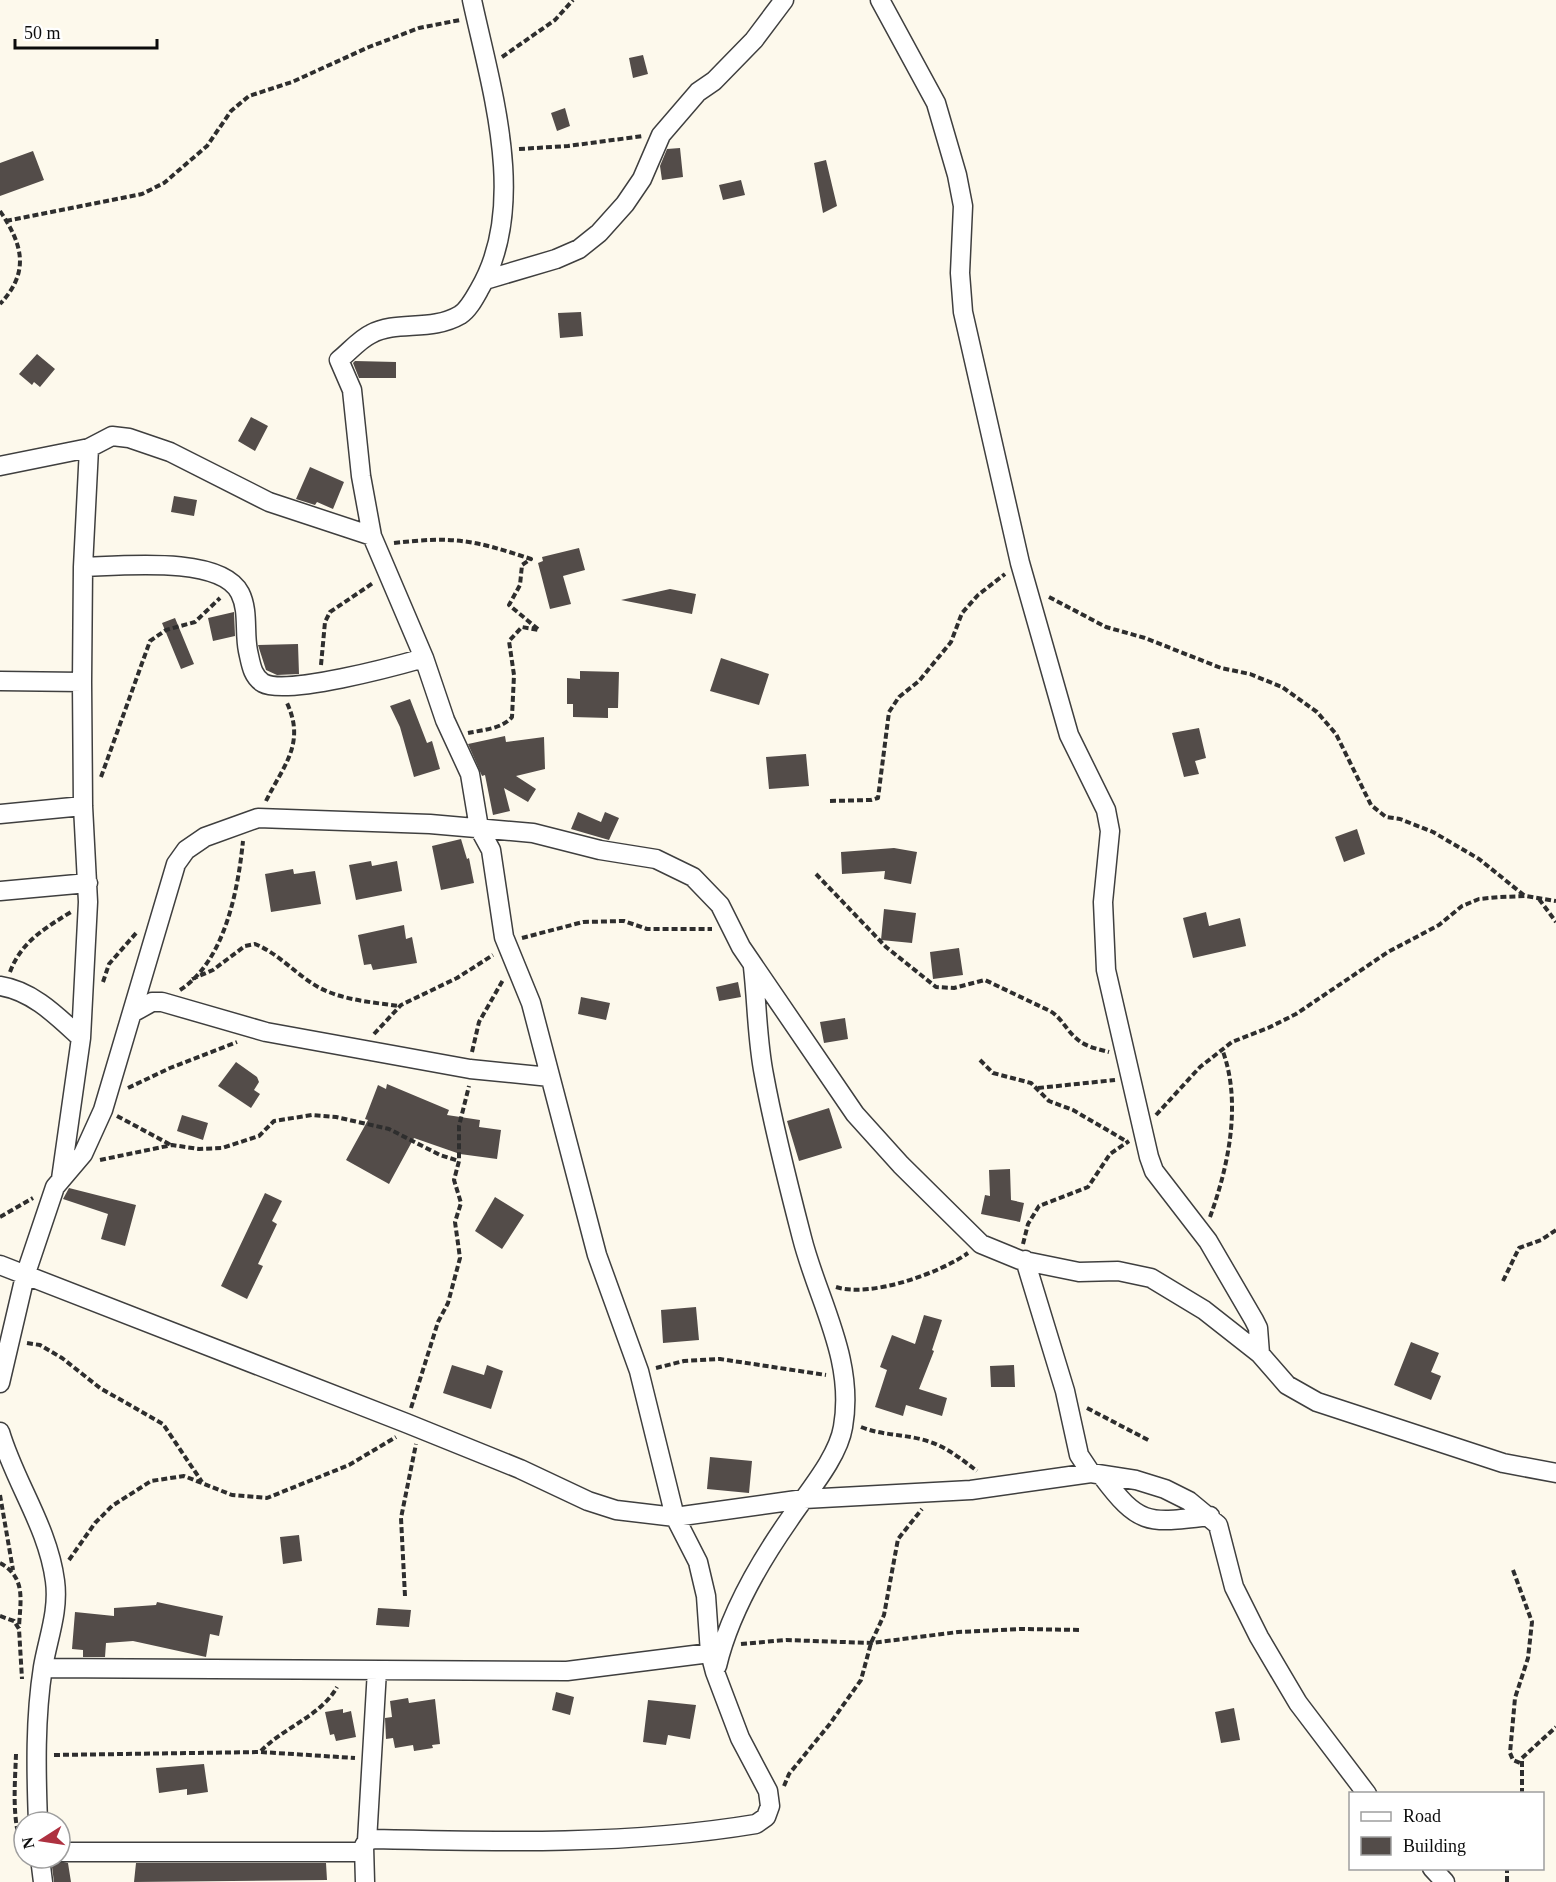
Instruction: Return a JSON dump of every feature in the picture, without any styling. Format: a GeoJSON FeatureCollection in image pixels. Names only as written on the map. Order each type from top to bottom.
{"type":"FeatureCollection","features":[{"type":"Feature","properties":{"kind":"street"},"geometry":{"type":"LineString","coordinates":[[485,280],[556,259],[579,249],[599,233],[625,204],[642,179],[661,135],[698,92],[714,81],[754,40],[784,0]]}},
{"type":"Feature","properties":{"kind":"street"},"geometry":{"type":"LineString","coordinates":[[880,0],[936,104],[957,175],[963,206],[960,273],[963,312],[1020,563],[1069,735],[1099,793],[1110,831],[1103,902],[1106,970],[1149,1157],[1154,1171],[1208,1241],[1258,1328],[1260,1354]]}},
{"type":"Feature","properties":{"kind":"street"},"geometry":{"type":"LineString","coordinates":[[72,1852],[552,1842],[686,1832],[756,1824],[766,1817],[770,1806],[768,1791],[740,1738],[715,1672],[716,1649],[698,1562],[675,1517],[639,1371],[597,1255],[531,1003],[506,945],[491,850],[479,828],[470,774],[424,658],[373,541],[361,476],[352,390],[339,360],[371,333],[428,326],[463,314],[485,280],[500,234],[503,150],[474,9]]}},
{"type":"Feature","properties":{"kind":"street"},"geometry":{"type":"LineString","coordinates":[[0,466],[89,448],[112,436],[129,438],[170,452],[269,502],[373,541]]}},
{"type":"Feature","properties":{"kind":"street"},"geometry":{"type":"LineString","coordinates":[[0,1383],[12,1340],[25,1275],[62,1178],[81,1038],[88,902],[83,806],[82,682],[83,567],[89,448]]}},
{"type":"Feature","properties":{"kind":"street"},"geometry":{"type":"LineString","coordinates":[[83,567],[162,566],[200,569],[225,579],[239,591],[245,609],[247,646],[256,678],[265,685],[280,687],[361,675],[424,658]]}},
{"type":"Feature","properties":{"kind":"street"},"geometry":{"type":"LineString","coordinates":[[0,681],[82,682]]}},
{"type":"Feature","properties":{"kind":"street"},"geometry":{"type":"LineString","coordinates":[[0,814],[83,806]]}},
{"type":"Feature","properties":{"kind":"street"},"geometry":{"type":"LineString","coordinates":[[62,1178],[83,1154],[103,1110],[134,1012],[176,864],[186,850],[205,837],[252,820],[479,828],[533,833],[600,850],[656,860],[693,877],[720,905],[753,965],[855,1114],[901,1165],[981,1244],[1022,1260],[1079,1272],[1118,1271],[1151,1278],[1204,1310],[1260,1354],[1287,1385],[1317,1402],[1503,1463],[1556,1473]]}},
{"type":"Feature","properties":{"kind":"street"},"geometry":{"type":"LineString","coordinates":[[0,891],[88,882]]}},
{"type":"Feature","properties":{"kind":"street"},"geometry":{"type":"LineString","coordinates":[[716,1649],[759,1567],[829,1459],[843,1428],[842,1373],[836,1335],[803,1241],[764,1073],[753,965]]}},
{"type":"Feature","properties":{"kind":"street"},"geometry":{"type":"LineString","coordinates":[[2,986],[24,993],[81,1038]]}},
{"type":"Feature","properties":{"kind":"street"},"geometry":{"type":"LineString","coordinates":[[134,1012],[152,1002],[162,1002],[266,1032],[470,1069],[550,1077]]}},
{"type":"Feature","properties":{"kind":"street"},"geometry":{"type":"LineString","coordinates":[[1022,1260],[1065,1391],[1079,1455],[1124,1505],[1143,1518],[1172,1521],[1210,1516]]}},
{"type":"Feature","properties":{"kind":"street"},"geometry":{"type":"LineString","coordinates":[[0,1265],[413,1426],[520,1469],[588,1501],[616,1510],[675,1517],[804,1499],[933,1492],[1096,1474],[1136,1480],[1165,1489],[1210,1516],[1221,1534],[1234,1587],[1259,1637],[1298,1703],[1365,1792]]}},
{"type":"Feature","properties":{"kind":"street"},"geometry":{"type":"LineString","coordinates":[[0,1432],[48,1544],[55,1581],[56,1603],[43,1668],[35,1755],[37,1810]]}},
{"type":"Feature","properties":{"kind":"street"},"geometry":{"type":"LineString","coordinates":[[43,1668],[567,1671],[716,1649]]}},
{"type":"Feature","properties":{"kind":"street"},"geometry":{"type":"LineString","coordinates":[[365,1882],[376,1670]]}},
{"type":"Feature","properties":{"kind":"street"},"geometry":{"type":"LineString","coordinates":[[1433,1870],[1445,1882]]}},
{"type":"Feature","properties":{"kind":"path"},"geometry":{"type":"LineString","coordinates":[[487,68],[555,20],[573,0]]}},
{"type":"Feature","properties":{"kind":"path"},"geometry":{"type":"LineString","coordinates":[[6,221],[142,194],[164,183],[207,146],[231,111],[249,96],[292,82],[369,46],[474,9]]}},
{"type":"Feature","properties":{"kind":"path"},"geometry":{"type":"LineString","coordinates":[[503,150],[568,146],[661,135]]}},
{"type":"Feature","properties":{"kind":"path"},"geometry":{"type":"LineString","coordinates":[[0,211],[17,242],[21,266],[13,290],[0,304]]}},
{"type":"Feature","properties":{"kind":"path"},"geometry":{"type":"LineString","coordinates":[[373,541],[465,539],[531,559],[522,564],[520,585],[509,605],[539,630],[522,627],[509,642],[514,675],[512,717],[508,723],[491,729],[453,736]]}},
{"type":"Feature","properties":{"kind":"path"},"geometry":{"type":"LineString","coordinates":[[830,801],[878,798],[889,712],[898,697],[920,681],[951,642],[962,613],[978,595],[1020,563]]}},
{"type":"Feature","properties":{"kind":"path"},"geometry":{"type":"LineString","coordinates":[[313,682],[321,667],[325,622],[330,612],[387,575]]}},
{"type":"Feature","properties":{"kind":"path"},"geometry":{"type":"LineString","coordinates":[[1028,586],[1106,627],[1145,638],[1221,668],[1250,674],[1282,687],[1317,712],[1336,734],[1371,805],[1386,817],[1400,819],[1433,832],[1479,859],[1526,896]]}},
{"type":"Feature","properties":{"kind":"path"},"geometry":{"type":"LineString","coordinates":[[99,784],[150,641],[166,630],[195,622],[214,602],[235,587]]}},
{"type":"Feature","properties":{"kind":"path"},"geometry":{"type":"LineString","coordinates":[[192,979],[216,948],[224,928],[252,820],[288,764],[293,749],[294,725],[280,687]]}},
{"type":"Feature","properties":{"kind":"path"},"geometry":{"type":"LineString","coordinates":[[816,874],[886,947],[936,987],[954,988],[985,980],[1059,1016],[1078,1040],[1127,1056]]}},
{"type":"Feature","properties":{"kind":"path"},"geometry":{"type":"LineString","coordinates":[[1142,1130],[1200,1067],[1222,1049],[1296,1014],[1388,952],[1439,925],[1462,906],[1479,899],[1526,896],[1556,902]]}},
{"type":"Feature","properties":{"kind":"path"},"geometry":{"type":"LineString","coordinates":[[1539,899],[1556,922]]}},
{"type":"Feature","properties":{"kind":"path"},"geometry":{"type":"LineString","coordinates":[[2,986],[14,959],[27,942],[88,902]]}},
{"type":"Feature","properties":{"kind":"path"},"geometry":{"type":"LineString","coordinates":[[361,1048],[399,1006],[457,978],[506,945],[583,922],[624,921],[647,929],[715,929]]}},
{"type":"Feature","properties":{"kind":"path"},"geometry":{"type":"LineString","coordinates":[[103,984],[109,964],[140,928]]}},
{"type":"Feature","properties":{"kind":"path"},"geometry":{"type":"LineString","coordinates":[[162,1002],[192,979],[213,970],[244,946],[255,944],[273,953],[314,985],[353,999],[399,1006]]}},
{"type":"Feature","properties":{"kind":"path"},"geometry":{"type":"LineString","coordinates":[[405,1596],[401,1518],[410,1463],[413,1426],[438,1322],[448,1303],[460,1258],[455,1222],[461,1203],[454,1180],[459,1161],[459,1126],[471,1083],[473,1041],[479,1022],[503,982],[506,945]]}},
{"type":"Feature","properties":{"kind":"path"},"geometry":{"type":"LineString","coordinates":[[266,1032],[139,1083],[117,1095],[103,1110],[172,1145],[199,1149],[222,1148],[259,1136],[274,1121],[312,1115],[336,1117],[389,1129],[440,1155],[459,1161]]}},
{"type":"Feature","properties":{"kind":"path"},"geometry":{"type":"LineString","coordinates":[[1208,1241],[1209,1220],[1220,1190],[1231,1119],[1231,1072],[1222,1049]]}},
{"type":"Feature","properties":{"kind":"path"},"geometry":{"type":"LineString","coordinates":[[980,1060],[993,1073],[1038,1088],[1131,1078]]}},
{"type":"Feature","properties":{"kind":"path"},"geometry":{"type":"LineString","coordinates":[[1038,1088],[1049,1101],[1073,1110],[1149,1157]]}},
{"type":"Feature","properties":{"kind":"path"},"geometry":{"type":"LineString","coordinates":[[1022,1260],[1028,1224],[1039,1206],[1088,1187],[1110,1154],[1127,1142]]}},
{"type":"Feature","properties":{"kind":"path"},"geometry":{"type":"LineString","coordinates":[[0,1217],[62,1178],[104,1159],[172,1145]]}},
{"type":"Feature","properties":{"kind":"path"},"geometry":{"type":"LineString","coordinates":[[1503,1281],[1519,1248],[1541,1240],[1556,1230]]}},
{"type":"Feature","properties":{"kind":"path"},"geometry":{"type":"LineString","coordinates":[[814,1272],[838,1289],[869,1288],[921,1277],[961,1258],[981,1244]]}},
{"type":"Feature","properties":{"kind":"path"},"geometry":{"type":"LineString","coordinates":[[12,1340],[40,1346],[55,1354],[100,1388],[163,1424],[203,1483]]}},
{"type":"Feature","properties":{"kind":"path"},"geometry":{"type":"LineString","coordinates":[[639,1371],[684,1361],[720,1359],[832,1376],[842,1373]]}},
{"type":"Feature","properties":{"kind":"path"},"geometry":{"type":"LineString","coordinates":[[1065,1391],[1100,1416],[1150,1440]]}},
{"type":"Feature","properties":{"kind":"path"},"geometry":{"type":"LineString","coordinates":[[843,1420],[879,1434],[922,1439],[948,1449],[997,1486]]}},
{"type":"Feature","properties":{"kind":"path"},"geometry":{"type":"LineString","coordinates":[[55,1581],[95,1523],[112,1506],[151,1482],[184,1476],[232,1495],[267,1498],[350,1465],[413,1426]]}},
{"type":"Feature","properties":{"kind":"path"},"geometry":{"type":"LineString","coordinates":[[770,1806],[789,1774],[857,1685],[871,1643],[884,1615],[898,1539],[917,1517],[933,1492]]}},
{"type":"Feature","properties":{"kind":"path"},"geometry":{"type":"LineString","coordinates":[[0,1495],[13,1570],[18,1579],[20,1629]]}},
{"type":"Feature","properties":{"kind":"path"},"geometry":{"type":"LineString","coordinates":[[0,1563],[13,1570]]}},
{"type":"Feature","properties":{"kind":"path"},"geometry":{"type":"LineString","coordinates":[[1513,1570],[1532,1622],[1528,1658],[1515,1698],[1510,1754],[1513,1760],[1520,1763]]}},
{"type":"Feature","properties":{"kind":"path"},"geometry":{"type":"LineString","coordinates":[[716,1649],[786,1640],[871,1643],[958,1632],[1021,1629],[1082,1630]]}},
{"type":"Feature","properties":{"kind":"path"},"geometry":{"type":"LineString","coordinates":[[261,1752],[273,1738],[330,1700],[346,1668]]}},
{"type":"Feature","properties":{"kind":"path"},"geometry":{"type":"LineString","coordinates":[[1522,1792],[1520,1763],[1522,1758],[1556,1727]]}},
{"type":"Feature","properties":{"kind":"path"},"geometry":{"type":"LineString","coordinates":[[35,1755],[261,1752],[371,1759]]}},
{"type":"Feature","properties":{"kind":"building"},"geometry":{"type":"Polygon","coordinates":[[[643,55],[648,74],[633,78],[629,58],[643,55]]]}},
{"type":"Feature","properties":{"kind":"building"},"geometry":{"type":"Polygon","coordinates":[[[565,108],[570,126],[557,131],[551,113],[565,108]]]}},
{"type":"Feature","properties":{"kind":"building"},"geometry":{"type":"Polygon","coordinates":[[[680,148],[683,177],[662,180],[660,166],[667,149],[680,148]]]}},
{"type":"Feature","properties":{"kind":"building"},"geometry":{"type":"Polygon","coordinates":[[[33,151],[44,180],[0,196],[0,163],[33,151]]]}},
{"type":"Feature","properties":{"kind":"building"},"geometry":{"type":"Polygon","coordinates":[[[826,160],[837,206],[823,213],[814,163],[826,160]]]}},
{"type":"Feature","properties":{"kind":"building"},"geometry":{"type":"Polygon","coordinates":[[[741,180],[745,195],[723,200],[719,185],[741,180]]]}},
{"type":"Feature","properties":{"kind":"building"},"geometry":{"type":"Polygon","coordinates":[[[581,312],[583,336],[560,338],[558,313],[581,312]]]}},
{"type":"Feature","properties":{"kind":"building"},"geometry":{"type":"Polygon","coordinates":[[[37,354],[55,369],[40,387],[34,382],[32,385],[19,374],[37,354]]]}},
{"type":"Feature","properties":{"kind":"building"},"geometry":{"type":"Polygon","coordinates":[[[355,361],[396,362],[396,378],[359,378],[353,363],[355,361]]]}},
{"type":"Feature","properties":{"kind":"building"},"geometry":{"type":"Polygon","coordinates":[[[251,417],[268,426],[255,451],[238,441],[251,417]]]}},
{"type":"Feature","properties":{"kind":"building"},"geometry":{"type":"Polygon","coordinates":[[[310,467],[344,482],[333,509],[317,502],[315,505],[296,499],[310,467]]]}},
{"type":"Feature","properties":{"kind":"building"},"geometry":{"type":"Polygon","coordinates":[[[174,496],[197,500],[194,516],[171,512],[174,496]]]}},
{"type":"Feature","properties":{"kind":"building"},"geometry":{"type":"Polygon","coordinates":[[[579,548],[585,570],[563,576],[571,604],[550,609],[538,563],[543,561],[542,557],[579,548]]]}},
{"type":"Feature","properties":{"kind":"building"},"geometry":{"type":"Polygon","coordinates":[[[670,589],[696,594],[692,614],[621,600],[670,589]]]}},
{"type":"Feature","properties":{"kind":"building"},"geometry":{"type":"Polygon","coordinates":[[[234,612],[235,636],[213,641],[208,618],[234,612]]]}},
{"type":"Feature","properties":{"kind":"building"},"geometry":{"type":"Polygon","coordinates":[[[175,618],[194,664],[181,669],[162,623],[175,618]]]}},
{"type":"Feature","properties":{"kind":"building"},"geometry":{"type":"Polygon","coordinates":[[[298,644],[299,674],[277,675],[266,670],[258,645],[298,644]]]}},
{"type":"Feature","properties":{"kind":"building"},"geometry":{"type":"Polygon","coordinates":[[[721,658],[769,674],[759,705],[710,691],[721,658]]]}},
{"type":"Feature","properties":{"kind":"building"},"geometry":{"type":"Polygon","coordinates":[[[580,671],[619,672],[618,708],[608,708],[608,718],[573,717],[573,704],[567,704],[567,678],[580,679],[580,671]]]}},
{"type":"Feature","properties":{"kind":"building"},"geometry":{"type":"Polygon","coordinates":[[[410,699],[427,743],[432,741],[440,769],[414,777],[400,727],[390,706],[410,699]]]}},
{"type":"Feature","properties":{"kind":"building"},"geometry":{"type":"Polygon","coordinates":[[[1199,728],[1206,758],[1195,761],[1199,774],[1184,777],[1172,733],[1199,728]]]}},
{"type":"Feature","properties":{"kind":"building"},"geometry":{"type":"Polygon","coordinates":[[[505,736],[506,742],[544,737],[545,769],[516,776],[536,789],[528,802],[504,788],[510,811],[493,815],[485,775],[482,776],[468,744],[505,736]]]}},
{"type":"Feature","properties":{"kind":"building"},"geometry":{"type":"Polygon","coordinates":[[[806,754],[809,786],[769,789],[766,757],[806,754]]]}},
{"type":"Feature","properties":{"kind":"building"},"geometry":{"type":"Polygon","coordinates":[[[578,812],[601,822],[605,812],[619,818],[609,840],[571,829],[578,812]]]}},
{"type":"Feature","properties":{"kind":"building"},"geometry":{"type":"Polygon","coordinates":[[[1357,829],[1365,854],[1344,862],[1335,837],[1357,829]]]}},
{"type":"Feature","properties":{"kind":"building"},"geometry":{"type":"Polygon","coordinates":[[[461,839],[467,859],[469,858],[474,883],[441,890],[432,846],[461,839]]]}},
{"type":"Feature","properties":{"kind":"building"},"geometry":{"type":"Polygon","coordinates":[[[894,848],[917,852],[911,884],[884,879],[885,871],[842,874],[841,852],[894,848]]]}},
{"type":"Feature","properties":{"kind":"building"},"geometry":{"type":"Polygon","coordinates":[[[371,861],[372,866],[397,861],[402,891],[356,900],[349,865],[371,861]]]}},
{"type":"Feature","properties":{"kind":"building"},"geometry":{"type":"Polygon","coordinates":[[[293,869],[294,874],[315,871],[321,904],[271,912],[265,874],[293,869]]]}},
{"type":"Feature","properties":{"kind":"building"},"geometry":{"type":"Polygon","coordinates":[[[884,909],[916,913],[912,943],[881,940],[884,909]]]}},
{"type":"Feature","properties":{"kind":"building"},"geometry":{"type":"Polygon","coordinates":[[[1206,912],[1209,926],[1240,918],[1246,946],[1193,958],[1183,918],[1206,912]]]}},
{"type":"Feature","properties":{"kind":"building"},"geometry":{"type":"Polygon","coordinates":[[[404,925],[406,939],[412,937],[417,963],[373,970],[371,964],[364,965],[358,935],[404,925]]]}},
{"type":"Feature","properties":{"kind":"building"},"geometry":{"type":"Polygon","coordinates":[[[959,948],[963,975],[933,979],[930,952],[959,948]]]}},
{"type":"Feature","properties":{"kind":"building"},"geometry":{"type":"Polygon","coordinates":[[[738,982],[741,997],[719,1001],[716,987],[738,982]]]}},
{"type":"Feature","properties":{"kind":"building"},"geometry":{"type":"Polygon","coordinates":[[[581,997],[610,1003],[606,1020],[578,1014],[581,997]]]}},
{"type":"Feature","properties":{"kind":"building"},"geometry":{"type":"Polygon","coordinates":[[[845,1018],[848,1039],[824,1043],[820,1022],[845,1018]]]}},
{"type":"Feature","properties":{"kind":"building"},"geometry":{"type":"Polygon","coordinates":[[[236,1062],[257,1077],[259,1082],[254,1090],[260,1094],[251,1108],[218,1086],[236,1062]]]}},
{"type":"Feature","properties":{"kind":"building"},"geometry":{"type":"Polygon","coordinates":[[[387,1084],[449,1110],[447,1115],[480,1120],[479,1127],[501,1130],[497,1159],[460,1154],[414,1138],[389,1184],[346,1160],[368,1120],[365,1119],[378,1085],[386,1089],[387,1084]]]}},
{"type":"Feature","properties":{"kind":"building"},"geometry":{"type":"Polygon","coordinates":[[[829,1108],[842,1148],[799,1161],[787,1121],[829,1108]]]}},
{"type":"Feature","properties":{"kind":"building"},"geometry":{"type":"Polygon","coordinates":[[[182,1115],[208,1123],[203,1140],[177,1131],[182,1115]]]}},
{"type":"Feature","properties":{"kind":"building"},"geometry":{"type":"Polygon","coordinates":[[[1010,1169],[1011,1200],[1024,1203],[1020,1222],[981,1214],[985,1195],[990,1196],[989,1170],[1010,1169]]]}},
{"type":"Feature","properties":{"kind":"building"},"geometry":{"type":"Polygon","coordinates":[[[69,1188],[136,1205],[125,1246],[101,1239],[108,1214],[63,1199],[69,1188]]]}},
{"type":"Feature","properties":{"kind":"building"},"geometry":{"type":"Polygon","coordinates":[[[265,1193],[282,1201],[272,1221],[277,1224],[258,1264],[263,1266],[247,1299],[221,1286],[265,1193]]]}},
{"type":"Feature","properties":{"kind":"building"},"geometry":{"type":"Polygon","coordinates":[[[495,1197],[524,1215],[502,1249],[475,1231],[495,1197]]]}},
{"type":"Feature","properties":{"kind":"building"},"geometry":{"type":"Polygon","coordinates":[[[696,1307],[699,1340],[663,1343],[661,1310],[696,1307]]]}},
{"type":"Feature","properties":{"kind":"building"},"geometry":{"type":"Polygon","coordinates":[[[924,1315],[942,1320],[932,1350],[934,1351],[919,1389],[947,1398],[942,1416],[906,1405],[903,1416],[875,1407],[887,1370],[880,1367],[892,1335],[915,1344],[924,1315]]]}},
{"type":"Feature","properties":{"kind":"building"},"geometry":{"type":"Polygon","coordinates":[[[1411,1342],[1439,1353],[1431,1372],[1441,1376],[1431,1400],[1394,1385],[1411,1342]]]}},
{"type":"Feature","properties":{"kind":"building"},"geometry":{"type":"Polygon","coordinates":[[[452,1365],[484,1375],[487,1365],[503,1371],[491,1409],[443,1393],[452,1365]]]}},
{"type":"Feature","properties":{"kind":"building"},"geometry":{"type":"Polygon","coordinates":[[[1014,1365],[1015,1387],[991,1387],[990,1366],[1014,1365]]]}},
{"type":"Feature","properties":{"kind":"building"},"geometry":{"type":"Polygon","coordinates":[[[710,1457],[752,1461],[749,1493],[707,1489],[710,1457]]]}},
{"type":"Feature","properties":{"kind":"building"},"geometry":{"type":"Polygon","coordinates":[[[299,1535],[302,1561],[283,1564],[280,1537],[299,1535]]]}},
{"type":"Feature","properties":{"kind":"building"},"geometry":{"type":"Polygon","coordinates":[[[157,1602],[223,1616],[219,1636],[210,1634],[206,1657],[133,1641],[106,1643],[105,1657],[83,1657],[83,1650],[72,1649],[75,1612],[114,1616],[114,1608],[156,1605],[157,1602]]]}},
{"type":"Feature","properties":{"kind":"building"},"geometry":{"type":"Polygon","coordinates":[[[378,1608],[411,1610],[409,1627],[376,1625],[378,1608]]]}},
{"type":"Feature","properties":{"kind":"building"},"geometry":{"type":"Polygon","coordinates":[[[556,1692],[574,1697],[570,1715],[552,1710],[556,1692]]]}},
{"type":"Feature","properties":{"kind":"building"},"geometry":{"type":"Polygon","coordinates":[[[408,1698],[409,1703],[435,1699],[440,1744],[432,1745],[433,1748],[414,1751],[413,1745],[395,1748],[393,1738],[386,1739],[385,1718],[392,1717],[390,1701],[408,1698]]]}},
{"type":"Feature","properties":{"kind":"building"},"geometry":{"type":"Polygon","coordinates":[[[648,1700],[696,1705],[690,1739],[668,1735],[666,1745],[643,1742],[648,1700]]]}},
{"type":"Feature","properties":{"kind":"building"},"geometry":{"type":"Polygon","coordinates":[[[1234,1708],[1240,1740],[1221,1743],[1215,1712],[1234,1708]]]}},
{"type":"Feature","properties":{"kind":"building"},"geometry":{"type":"Polygon","coordinates":[[[343,1709],[343,1713],[351,1711],[356,1737],[336,1741],[334,1734],[330,1735],[325,1712],[343,1709]]]}},
{"type":"Feature","properties":{"kind":"building"},"geometry":{"type":"Polygon","coordinates":[[[204,1764],[208,1792],[187,1795],[187,1789],[159,1793],[156,1768],[204,1764]]]}},
{"type":"Feature","properties":{"kind":"building"},"geometry":{"type":"Polygon","coordinates":[[[136,1863],[326,1863],[327,1880],[134,1882],[136,1863]]]}},
{"type":"Feature","properties":{"kind":"building"},"geometry":{"type":"Polygon","coordinates":[[[52,1870],[69,1870],[71,1882],[54,1882],[52,1870]]]}}]}
